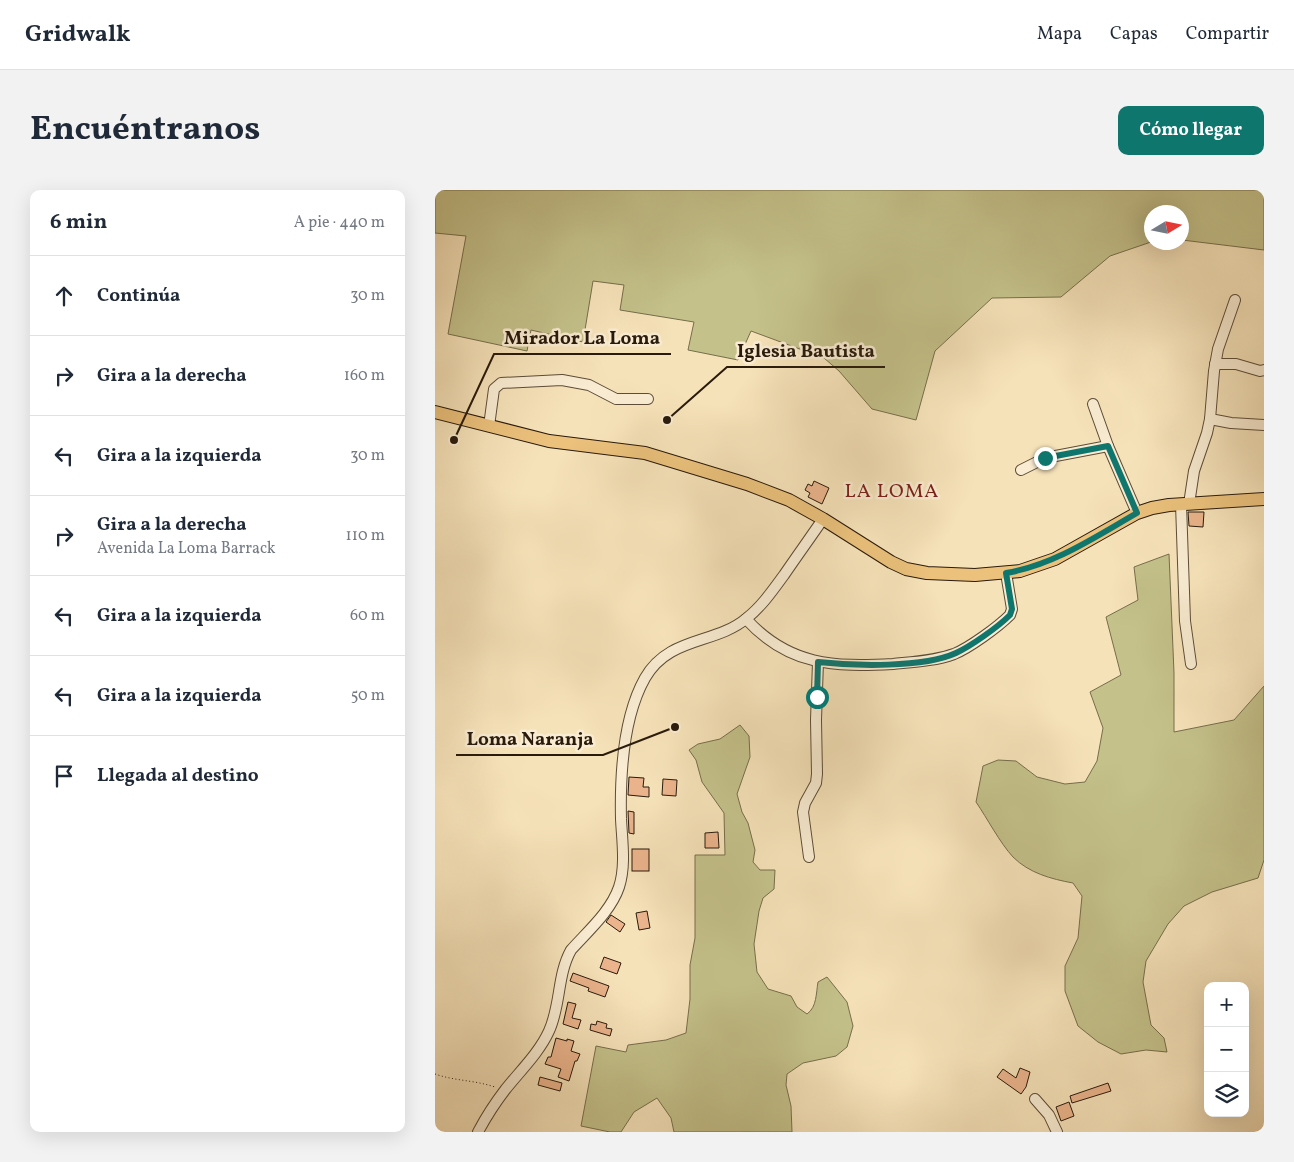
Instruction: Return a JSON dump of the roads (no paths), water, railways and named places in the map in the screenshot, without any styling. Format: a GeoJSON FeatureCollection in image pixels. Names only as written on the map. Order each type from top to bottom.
{"type":"FeatureCollection","features":[{"type":"Feature","properties":{"kind":"main road"},"geometry":{"type":"LineString","coordinates":[[435,412],[556,442],[645,452],[771,493],[789,500],[823,519],[891,562],[907,569],[927,573],[1006,573],[1055,559],[1137,513],[1152,508],[1264,499]]}},
{"type":"Feature","properties":{"kind":"street"},"geometry":{"type":"LineString","coordinates":[[1191,664],[1184,614],[1185,504],[1210,419],[1218,349],[1235,300]]}},
{"type":"Feature","properties":{"kind":"street"},"geometry":{"type":"LineString","coordinates":[[1215,364],[1236,364],[1260,371],[1264,370]]}},
{"type":"Feature","properties":{"kind":"street"},"geometry":{"type":"LineString","coordinates":[[489,426],[494,389],[495,386],[501,383],[546,380],[571,381],[589,385],[616,399],[648,399]]}},
{"type":"Feature","properties":{"kind":"street"},"geometry":{"type":"LineString","coordinates":[[1093,404],[1108,446],[1137,513]]}},
{"type":"Feature","properties":{"kind":"street"},"geometry":{"type":"LineString","coordinates":[[1210,419],[1231,423],[1264,425]]}},
{"type":"Feature","properties":{"kind":"street"},"geometry":{"type":"LineString","coordinates":[[1021,470],[1045,458],[1108,446]]}},
{"type":"Feature","properties":{"kind":"street"},"geometry":{"type":"LineString","coordinates":[[478,1132],[505,1091],[543,1044],[555,1016],[563,967],[567,957],[606,910],[614,898],[619,885],[622,855],[621,778],[631,714],[637,693],[652,667],[667,654],[734,627],[746,620],[765,600],[823,519]]}},
{"type":"Feature","properties":{"kind":"street"},"geometry":{"type":"LineString","coordinates":[[746,620],[777,645],[818,662],[856,666],[905,663],[940,658],[955,653],[1010,615],[1012,609],[1006,573]]}},
{"type":"Feature","properties":{"kind":"street"},"geometry":{"type":"LineString","coordinates":[[809,857],[803,812],[805,803],[814,790],[817,774],[818,662]]}},
{"type":"Feature","properties":{"kind":"street"},"geometry":{"type":"LineString","coordinates":[[1035,1099],[1049,1116],[1057,1132]]}},
{"type":"Feature","properties":{"kind":"place","name":"Iglesia Bautista"},"geometry":{"type":"Point","coordinates":[667,420]}},
{"type":"Feature","properties":{"kind":"place","name":"Mirador La Loma"},"geometry":{"type":"Point","coordinates":[454,440]}},
{"type":"Feature","properties":{"kind":"place","name":"Loma Naranja"},"geometry":{"type":"Point","coordinates":[675,727]}},
{"type":"Feature","properties":{"kind":"district","name":"LA LOMA"},"geometry":{"type":"Point","coordinates":[892,492]}}]}
